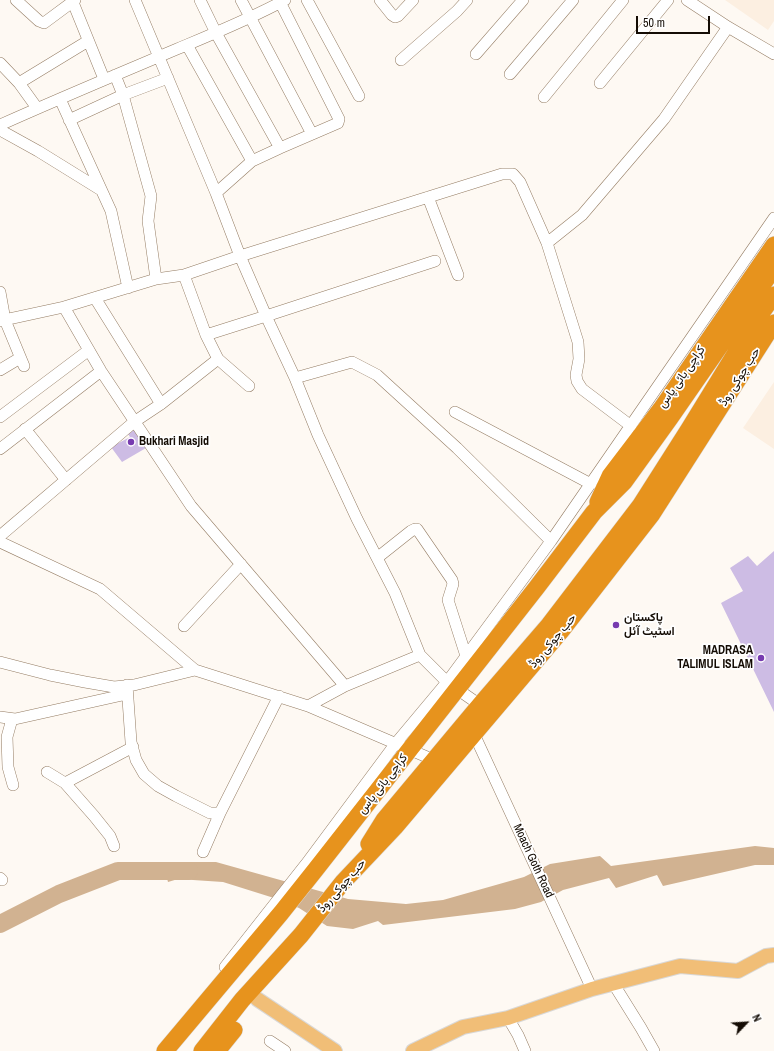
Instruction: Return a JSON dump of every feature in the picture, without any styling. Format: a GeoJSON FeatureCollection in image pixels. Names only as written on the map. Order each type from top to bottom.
{"type":"FeatureCollection","features":[{"type":"Feature","properties":{"kind":"highway","name":"کراچی بائی پاس"},"geometry":{"type":"LineString","coordinates":[[165,1051],[276,912],[403,746],[537,587],[594,512],[624,482],[641,435],[774,245]]}},
{"type":"Feature","properties":{"kind":"highway","name":"کراچی بائی پاس"},"geometry":{"type":"LineString","coordinates":[[641,435],[774,268]]}},
{"type":"Feature","properties":{"kind":"highway"},"geometry":{"type":"LineString","coordinates":[[341,886],[384,820],[549,625],[640,506],[774,294]]}},
{"type":"Feature","properties":{"kind":"highway","name":"حب چوکی روڈ"},"geometry":{"type":"LineString","coordinates":[[202,1051],[242,1000],[303,932],[341,886],[395,827],[561,631],[652,514],[774,323]]}},
{"type":"Feature","properties":{"kind":"highway","name":"حب چوکی روڈ"},"geometry":{"type":"LineString","coordinates":[[217,1051],[257,999],[303,932]]}},
{"type":"Feature","properties":{"kind":"main road"},"geometry":{"type":"LineString","coordinates":[[420,1050],[463,1027],[508,1018],[592,989],[680,966],[738,972],[766,956],[774,955]]}},
{"type":"Feature","properties":{"kind":"main road"},"geometry":{"type":"LineString","coordinates":[[257,999],[335,1051]]}},
{"type":"Feature","properties":{"kind":"street"},"geometry":{"type":"LineString","coordinates":[[16,0],[39,21],[44,23],[49,21],[73,0],[104,79]]}},
{"type":"Feature","properties":{"kind":"street"},"geometry":{"type":"LineString","coordinates":[[135,0],[266,316],[295,378],[318,435],[357,518],[395,593],[420,655],[452,686],[480,706]]}},
{"type":"Feature","properties":{"kind":"street"},"geometry":{"type":"LineString","coordinates":[[200,0],[216,33],[280,148]]}},
{"type":"Feature","properties":{"kind":"street"},"geometry":{"type":"LineString","coordinates":[[241,0],[312,134]]}},
{"type":"Feature","properties":{"kind":"street"},"geometry":{"type":"LineString","coordinates":[[307,0],[359,96]]}},
{"type":"Feature","properties":{"kind":"street"},"geometry":{"type":"LineString","coordinates":[[380,0],[395,17],[398,16],[413,0]]}},
{"type":"Feature","properties":{"kind":"street"},"geometry":{"type":"LineString","coordinates":[[401,60],[457,11],[467,0]]}},
{"type":"Feature","properties":{"kind":"street"},"geometry":{"type":"LineString","coordinates":[[476,54],[523,0]]}},
{"type":"Feature","properties":{"kind":"street"},"geometry":{"type":"LineString","coordinates":[[510,74],[573,0]]}},
{"type":"Feature","properties":{"kind":"street"},"geometry":{"type":"LineString","coordinates":[[544,98],[622,0]]}},
{"type":"Feature","properties":{"kind":"street"},"geometry":{"type":"LineString","coordinates":[[600,83],[668,0]]}},
{"type":"Feature","properties":{"kind":"street"},"geometry":{"type":"LineString","coordinates":[[687,0],[728,27],[774,54]]}},
{"type":"Feature","properties":{"kind":"street"},"geometry":{"type":"LineString","coordinates":[[0,125],[104,79],[250,18],[281,1],[339,119],[338,123],[252,161],[216,194]]}},
{"type":"Feature","properties":{"kind":"street"},"geometry":{"type":"LineString","coordinates":[[547,243],[582,215],[664,119],[728,27]]}},
{"type":"Feature","properties":{"kind":"street"},"geometry":{"type":"LineString","coordinates":[[19,83],[88,41]]}},
{"type":"Feature","properties":{"kind":"street"},"geometry":{"type":"LineString","coordinates":[[187,45],[252,161]]}},
{"type":"Feature","properties":{"kind":"street"},"geometry":{"type":"LineString","coordinates":[[0,64],[19,83],[38,108]]}},
{"type":"Feature","properties":{"kind":"street"},"geometry":{"type":"LineString","coordinates":[[115,75],[123,95],[151,196],[148,221],[156,279]]}},
{"type":"Feature","properties":{"kind":"street"},"geometry":{"type":"LineString","coordinates":[[69,120],[123,95],[168,78]]}},
{"type":"Feature","properties":{"kind":"street"},"geometry":{"type":"LineString","coordinates":[[60,99],[111,212],[128,288]]}},
{"type":"Feature","properties":{"kind":"street"},"geometry":{"type":"LineString","coordinates":[[0,130],[38,151],[101,190]]}},
{"type":"Feature","properties":{"kind":"street"},"geometry":{"type":"LineString","coordinates":[[2,321],[64,307],[156,279],[184,275],[502,174],[513,174],[520,182],[547,243],[578,342],[579,359],[576,375],[577,381],[582,389],[641,435]]}},
{"type":"Feature","properties":{"kind":"street"},"geometry":{"type":"LineString","coordinates":[[428,197],[458,276]]}},
{"type":"Feature","properties":{"kind":"street"},"geometry":{"type":"LineString","coordinates":[[452,686],[466,656],[551,542],[591,484],[641,435],[774,218]]}},
{"type":"Feature","properties":{"kind":"street"},"geometry":{"type":"LineString","coordinates":[[206,335],[435,261]]}},
{"type":"Feature","properties":{"kind":"street"},"geometry":{"type":"LineString","coordinates":[[184,275],[206,335],[218,359],[249,386]]}},
{"type":"Feature","properties":{"kind":"street"},"geometry":{"type":"LineString","coordinates":[[0,292],[2,321],[22,362],[0,370]]}},
{"type":"Feature","properties":{"kind":"street"},"geometry":{"type":"LineString","coordinates":[[94,298],[161,404]]}},
{"type":"Feature","properties":{"kind":"street"},"geometry":{"type":"LineString","coordinates":[[64,307],[101,371],[191,506],[345,686]]}},
{"type":"Feature","properties":{"kind":"street"},"geometry":{"type":"LineString","coordinates":[[0,417],[88,350]]}},
{"type":"Feature","properties":{"kind":"street"},"geometry":{"type":"LineString","coordinates":[[0,536],[134,422],[161,404],[218,359]]}},
{"type":"Feature","properties":{"kind":"street"},"geometry":{"type":"LineString","coordinates":[[295,378],[352,362],[377,375],[456,448],[551,542]]}},
{"type":"Feature","properties":{"kind":"street"},"geometry":{"type":"LineString","coordinates":[[0,449],[101,371]]}},
{"type":"Feature","properties":{"kind":"street"},"geometry":{"type":"LineString","coordinates":[[455,412],[591,484]]}},
{"type":"Feature","properties":{"kind":"street"},"geometry":{"type":"LineString","coordinates":[[25,429],[66,480]]}},
{"type":"Feature","properties":{"kind":"street"},"geometry":{"type":"LineString","coordinates":[[377,558],[411,531],[417,529],[452,580],[453,584],[448,600],[466,656]]}},
{"type":"Feature","properties":{"kind":"street"},"geometry":{"type":"LineString","coordinates":[[0,542],[100,589],[195,670],[308,706],[434,760]]}},
{"type":"Feature","properties":{"kind":"street"},"geometry":{"type":"LineString","coordinates":[[184,626],[241,564]]}},
{"type":"Feature","properties":{"kind":"street"},"geometry":{"type":"LineString","coordinates":[[308,706],[345,686],[420,655]]}},
{"type":"Feature","properties":{"kind":"street"},"geometry":{"type":"LineString","coordinates":[[0,662],[50,675],[127,690]]}},
{"type":"Feature","properties":{"kind":"street"},"geometry":{"type":"LineString","coordinates":[[0,717],[12,719],[127,690],[134,685],[195,670]]}},
{"type":"Feature","properties":{"kind":"street"},"geometry":{"type":"LineString","coordinates":[[127,690],[131,742],[136,760],[144,774],[158,786],[176,796],[210,813],[220,813]]}},
{"type":"Feature","properties":{"kind":"street"},"geometry":{"type":"LineString","coordinates":[[204,852],[220,813],[279,696]]}},
{"type":"Feature","properties":{"kind":"street"},"geometry":{"type":"LineString","coordinates":[[12,719],[7,737],[8,767],[13,785]]}},
{"type":"Feature","properties":{"kind":"street","name":"Moach Goth Road"},"geometry":{"type":"LineString","coordinates":[[474,734],[592,989]]}},
{"type":"Feature","properties":{"kind":"street"},"geometry":{"type":"LineString","coordinates":[[66,783],[133,747]]}},
{"type":"Feature","properties":{"kind":"street"},"geometry":{"type":"LineString","coordinates":[[47,772],[66,783],[110,836],[114,846]]}},
{"type":"Feature","properties":{"kind":"street"},"geometry":{"type":"LineString","coordinates":[[160,1051],[186,1015],[276,912]]}},
{"type":"Feature","properties":{"kind":"street"},"geometry":{"type":"LineString","coordinates":[[613,984],[654,1051]]}},
{"type":"Feature","properties":{"kind":"street"},"geometry":{"type":"LineString","coordinates":[[508,1018],[525,1051]]}},
{"type":"Feature","properties":{"kind":"street"},"geometry":{"type":"LineString","coordinates":[[270,1041],[285,1051]]}},
{"type":"Feature","properties":{"kind":"shaded area"},"geometry":{"type":"Polygon","coordinates":[[[725,0],[774,0],[774,21],[768,30],[725,0]]]}},
{"type":"Feature","properties":{"kind":"shaded area"},"geometry":{"type":"Polygon","coordinates":[[[774,382],[774,449],[743,428],[774,382]]]}},
{"type":"Feature","properties":{"kind":"shaded area"},"geometry":{"type":"Polygon","coordinates":[[[755,846],[774,848],[774,865],[755,865],[663,886],[657,875],[616,888],[609,878],[563,890],[541,902],[515,909],[383,925],[378,921],[353,929],[327,926],[299,908],[274,898],[223,882],[178,879],[168,882],[163,863],[216,862],[348,899],[406,904],[443,900],[524,877],[550,864],[600,856],[611,866],[755,846]]]}},
{"type":"Feature","properties":{"kind":"building","name":"Bukhari Masjid"},"geometry":{"type":"Polygon","coordinates":[[[134,430],[146,448],[122,462],[111,447],[130,437],[128,434],[134,430]]]}},
{"type":"Feature","properties":{"kind":"building","name":"MADRASA TALIMUL ISLAM"},"geometry":{"type":"Polygon","coordinates":[[[774,551],[774,712],[721,603],[743,591],[730,568],[748,556],[757,566],[774,551]]]}},
{"type":"Feature","properties":{"kind":"waterway"},"geometry":{"type":"LineString","coordinates":[[0,924],[59,894],[118,871],[189,871]]}},
{"type":"Feature","properties":{"kind":"place","name":"Bukhari Masjid"},"geometry":{"type":"Point","coordinates":[131,442]}},
{"type":"Feature","properties":{"kind":"place","name":"پاکستان اسٹیٹ آئل"},"geometry":{"type":"Point","coordinates":[616,625]}},
{"type":"Feature","properties":{"kind":"place","name":"MADRASA TALIMUL ISLAM"},"geometry":{"type":"Point","coordinates":[761,658]}}]}
